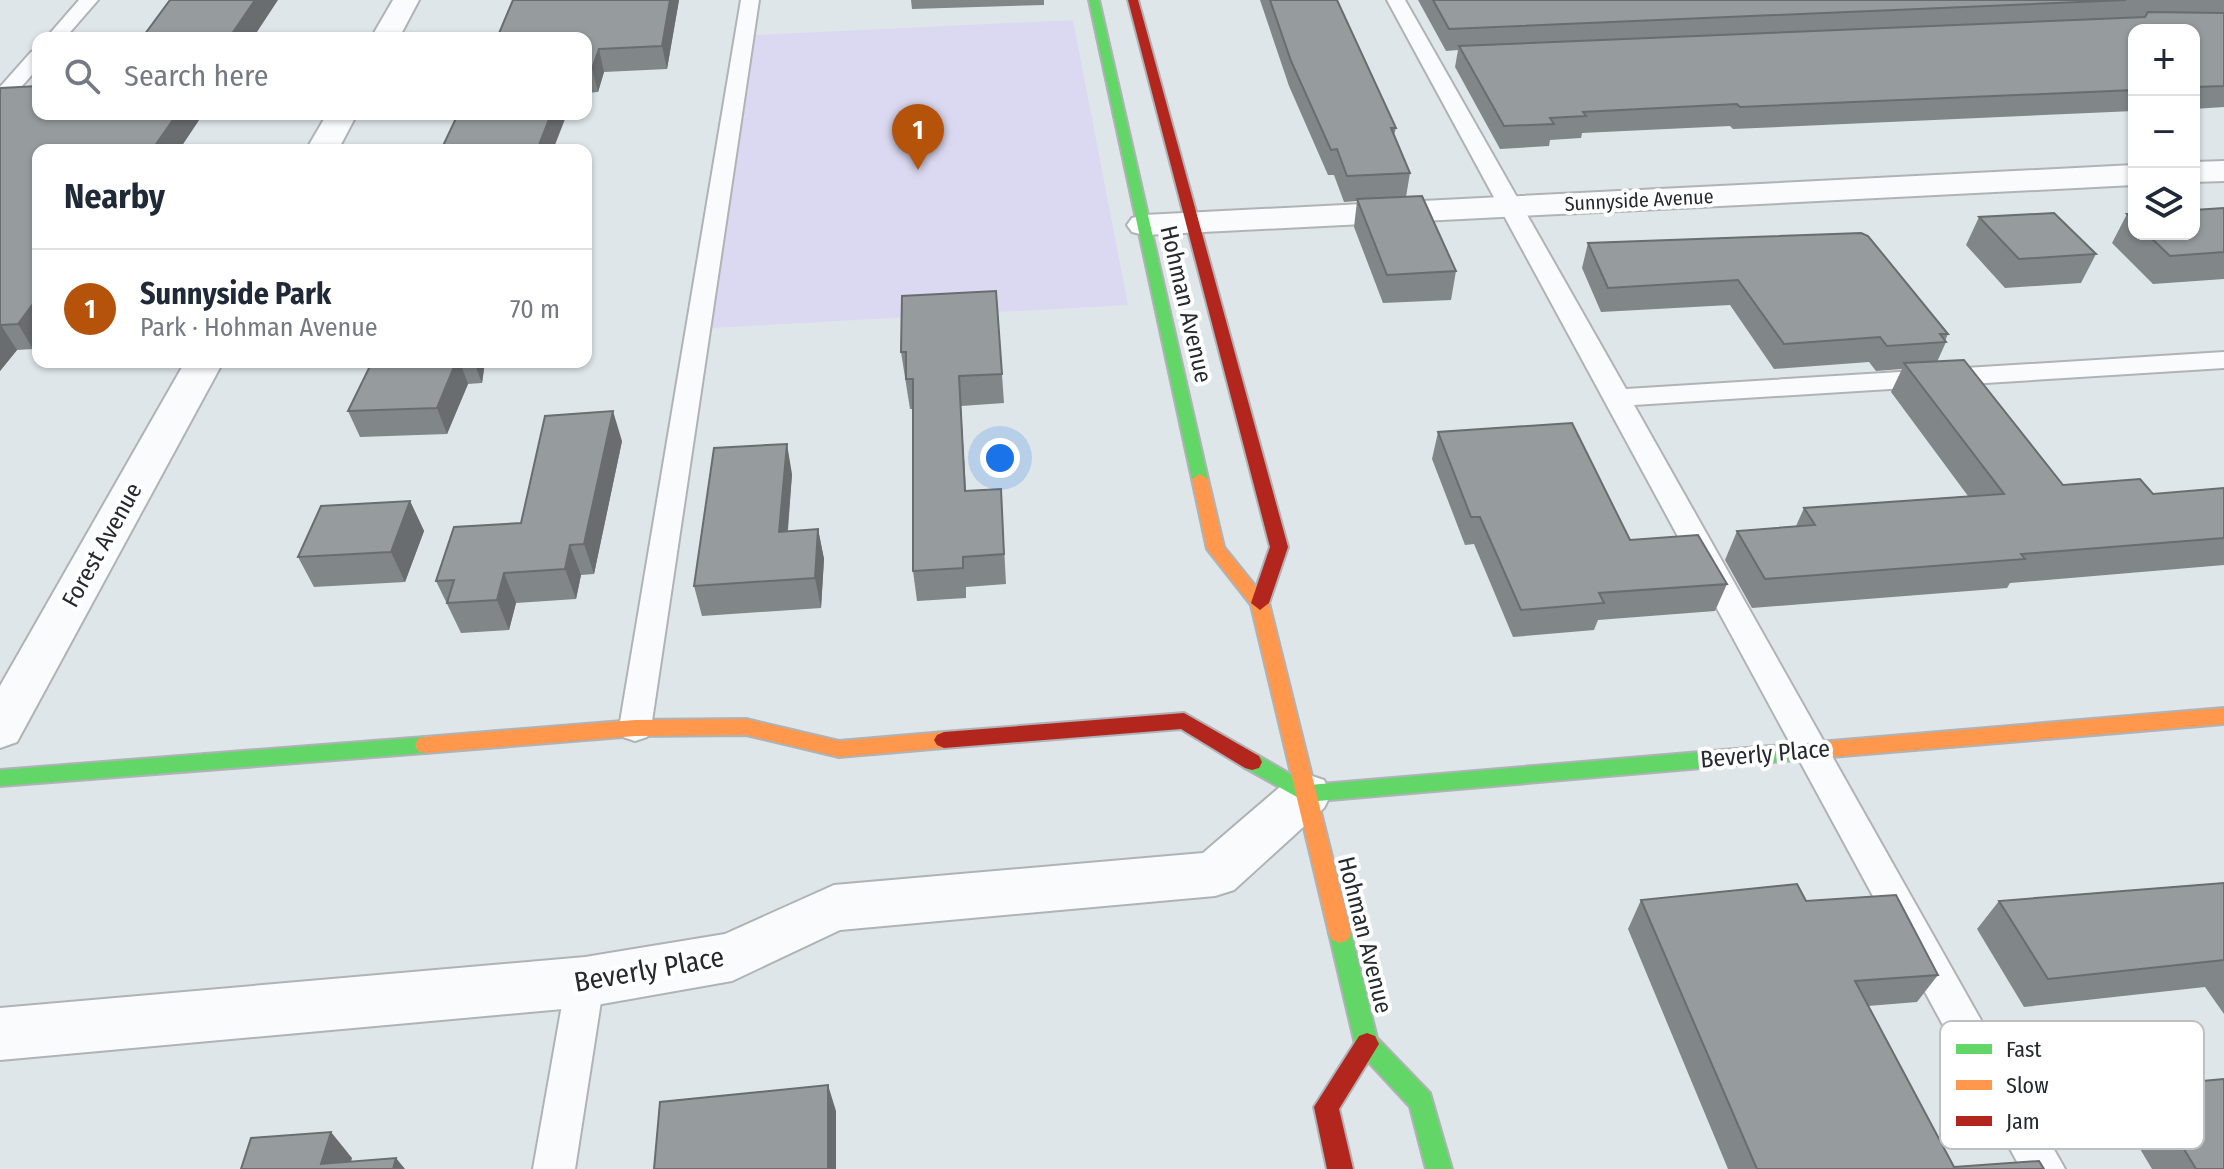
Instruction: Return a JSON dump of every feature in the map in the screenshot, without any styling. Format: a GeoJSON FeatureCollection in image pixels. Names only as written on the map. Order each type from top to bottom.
{"type":"FeatureCollection","features":[{"type":"Feature","properties":{"kind":"main road","name":"Hohman Avenue"},"geometry":{"type":"LineString","coordinates":[[1094,0],[1216,549],[1260,603],[1367,1044],[1421,1101],[1439,1169]]}},
{"type":"Feature","properties":{"kind":"main road","name":"Hohman Avenue"},"geometry":{"type":"LineString","coordinates":[[1133,0],[1279,547],[1260,603]]}},
{"type":"Feature","properties":{"kind":"main road","name":"Beverly Place"},"geometry":{"type":"LineString","coordinates":[[1306,794],[2224,716]]}},
{"type":"Feature","properties":{"kind":"main road"},"geometry":{"type":"LineString","coordinates":[[0,778],[635,728],[746,727],[839,749],[1184,721],[1306,794]]}},
{"type":"Feature","properties":{"kind":"main road","name":"Hohman Avenue"},"geometry":{"type":"LineString","coordinates":[[1340,1169],[1326,1107],[1367,1044]]}},
{"type":"Feature","properties":{"kind":"street"},"geometry":{"type":"LineString","coordinates":[[388,32],[406,0]]}},
{"type":"Feature","properties":{"kind":"street"},"geometry":{"type":"LineString","coordinates":[[325,144],[339,120]]}},
{"type":"Feature","properties":{"kind":"street"},"geometry":{"type":"LineString","coordinates":[[2200,172],[2224,171]]}},
{"type":"Feature","properties":{"kind":"street","name":"Sunnyside Avenue"},"geometry":{"type":"LineString","coordinates":[[1144,225],[2128,175]]}},
{"type":"Feature","properties":{"kind":"street","name":"Forest Avenue"},"geometry":{"type":"LineString","coordinates":[[0,729],[201,368]]}},
{"type":"Feature","properties":{"kind":"street","name":"Beverly Place"},"geometry":{"type":"LineString","coordinates":[[0,1034],[585,982],[732,957],[834,908],[1215,874],[1306,794]]}},
{"type":"Feature","properties":{"kind":"lane"},"geometry":{"type":"LineString","coordinates":[[60,32],[89,0]]}},
{"type":"Feature","properties":{"kind":"lane"},"geometry":{"type":"LineString","coordinates":[[635,728],[750,0]]}},
{"type":"Feature","properties":{"kind":"lane"},"geometry":{"type":"LineString","coordinates":[[1396,0],[1438,60],[1511,206],[1962,1021]]}},
{"type":"Feature","properties":{"kind":"lane"},"geometry":{"type":"LineString","coordinates":[[0,99],[32,63]]}},
{"type":"Feature","properties":{"kind":"lane"},"geometry":{"type":"LineString","coordinates":[[1616,398],[2224,360]]}},
{"type":"Feature","properties":{"kind":"lane"},"geometry":{"type":"LineString","coordinates":[[554,1169],[585,982]]}},
{"type":"Feature","properties":{"kind":"lane"},"geometry":{"type":"LineString","coordinates":[[2033,1149],[2044,1169]]}},
{"type":"Feature","properties":{"kind":"shaded area"},"geometry":{"type":"Polygon","coordinates":[[[1073,20],[1128,305],[712,328],[755,35],[1073,20]]]}},
{"type":"Feature","properties":{"kind":"building"},"geometry":{"type":"Polygon","coordinates":[[[170,0],[255,0],[233,32],[146,32],[170,0]]]}},
{"type":"Feature","properties":{"kind":"building"},"geometry":{"type":"Polygon","coordinates":[[[513,0],[670,0],[662,46],[599,49],[592,69],[592,32],[500,32],[513,0]]]}},
{"type":"Feature","properties":{"kind":"building"},"geometry":{"type":"Polygon","coordinates":[[[1270,0],[1337,0],[1396,128],[1391,128],[1410,173],[1347,176],[1337,149],[1331,150],[1291,61],[1270,0]]]}},
{"type":"Feature","properties":{"kind":"building"},"geometry":{"type":"Polygon","coordinates":[[[1433,0],[2126,0],[1449,29],[1433,0]]]}},
{"type":"Feature","properties":{"kind":"building"},"geometry":{"type":"Polygon","coordinates":[[[2148,12],[2224,13],[2224,86],[2200,87],[2200,24],[2128,24],[2128,90],[1583,112],[1586,116],[1550,118],[1554,124],[1504,126],[1459,46],[2145,17],[2148,12]]]}},
{"type":"Feature","properties":{"kind":"building"},"geometry":{"type":"Polygon","coordinates":[[[32,86],[32,120],[173,120],[156,144],[32,144],[32,305],[18,324],[0,327],[0,89],[32,86]]]}},
{"type":"Feature","properties":{"kind":"building"},"geometry":{"type":"Polygon","coordinates":[[[455,120],[549,120],[539,144],[444,144],[455,120]]]}},
{"type":"Feature","properties":{"kind":"building"},"geometry":{"type":"Polygon","coordinates":[[[1422,196],[1456,271],[1387,275],[1357,199],[1422,196]]]}},
{"type":"Feature","properties":{"kind":"building"},"geometry":{"type":"Polygon","coordinates":[[[2224,208],[2224,252],[2170,256],[2153,240],[2200,240],[2200,210],[2224,208]]]}},
{"type":"Feature","properties":{"kind":"building"},"geometry":{"type":"Polygon","coordinates":[[[2054,213],[2096,254],[2019,259],[1979,217],[2054,213]]]}},
{"type":"Feature","properties":{"kind":"building"},"geometry":{"type":"Polygon","coordinates":[[[1861,233],[1868,236],[1948,334],[1940,334],[1946,342],[1887,346],[1880,337],[1784,344],[1738,280],[1608,288],[1588,243],[1861,233]]]}},
{"type":"Feature","properties":{"kind":"building"},"geometry":{"type":"Polygon","coordinates":[[[996,291],[1002,374],[959,376],[965,491],[1001,489],[1004,554],[963,557],[963,568],[913,571],[913,379],[906,379],[906,352],[901,352],[902,296],[996,291]]]}},
{"type":"Feature","properties":{"kind":"building"},"geometry":{"type":"Polygon","coordinates":[[[1964,360],[2063,485],[2140,479],[2153,494],[2224,488],[2224,538],[2021,554],[2025,559],[1765,579],[1737,531],[1815,525],[1804,508],[2004,494],[1904,363],[1964,360]]]}},
{"type":"Feature","properties":{"kind":"building"},"geometry":{"type":"Polygon","coordinates":[[[369,368],[454,368],[437,408],[348,411],[369,368]]]}},
{"type":"Feature","properties":{"kind":"building"},"geometry":{"type":"Polygon","coordinates":[[[613,411],[584,544],[570,545],[565,569],[504,573],[497,600],[447,603],[454,580],[436,581],[454,527],[521,523],[545,416],[613,411]]]}},
{"type":"Feature","properties":{"kind":"building"},"geometry":{"type":"Polygon","coordinates":[[[1572,423],[1630,540],[1698,535],[1727,584],[1599,593],[1604,603],[1521,610],[1480,517],[1471,517],[1438,432],[1572,423]]]}},
{"type":"Feature","properties":{"kind":"building"},"geometry":{"type":"Polygon","coordinates":[[[787,444],[779,532],[818,529],[815,578],[694,586],[714,448],[787,444]]]}},
{"type":"Feature","properties":{"kind":"building"},"geometry":{"type":"Polygon","coordinates":[[[410,501],[391,552],[298,557],[321,506],[410,501]]]}},
{"type":"Feature","properties":{"kind":"building"},"geometry":{"type":"Polygon","coordinates":[[[2224,883],[2224,960],[2048,979],[1999,901],[2224,883]]]}},
{"type":"Feature","properties":{"kind":"building"},"geometry":{"type":"Polygon","coordinates":[[[1797,884],[1806,901],[1896,895],[1938,975],[1855,981],[1940,1141],[1940,1149],[1944,1149],[1954,1167],[2039,1161],[2044,1169],[1757,1169],[1641,900],[1797,884]]]}},
{"type":"Feature","properties":{"kind":"building"},"geometry":{"type":"Polygon","coordinates":[[[2224,1079],[2224,1169],[2196,1169],[2184,1149],[2204,1149],[2204,1081],[2224,1079]]]}},
{"type":"Feature","properties":{"kind":"building"},"geometry":{"type":"Polygon","coordinates":[[[828,1085],[828,1169],[654,1169],[660,1102],[828,1085]]]}},
{"type":"Feature","properties":{"kind":"building"},"geometry":{"type":"Polygon","coordinates":[[[331,1132],[321,1164],[396,1158],[393,1169],[241,1169],[251,1138],[331,1132]]]}},
{"type":"Feature","properties":{"kind":"traffic: fast"},"geometry":{"type":"LineString","coordinates":[[1094,0],[1200,479]]}},
{"type":"Feature","properties":{"kind":"traffic: fast"},"geometry":{"type":"LineString","coordinates":[[0,778],[425,745]]}},
{"type":"Feature","properties":{"kind":"traffic: fast"},"geometry":{"type":"LineString","coordinates":[[1252,762],[1306,794],[1819,750]]}},
{"type":"Feature","properties":{"kind":"traffic: fast"},"geometry":{"type":"LineString","coordinates":[[1340,933],[1367,1044],[1421,1101],[1439,1169]]}},
{"type":"Feature","properties":{"kind":"traffic: slow"},"geometry":{"type":"LineString","coordinates":[[1200,479],[1216,549],[1260,603],[1340,933]]}},
{"type":"Feature","properties":{"kind":"traffic: slow"},"geometry":{"type":"LineString","coordinates":[[1819,750],[2224,716]]}},
{"type":"Feature","properties":{"kind":"traffic: slow"},"geometry":{"type":"LineString","coordinates":[[425,745],[635,728],[746,727],[839,749],[944,740]]}},
{"type":"Feature","properties":{"kind":"traffic: jam"},"geometry":{"type":"LineString","coordinates":[[1133,0],[1279,547],[1260,603]]}},
{"type":"Feature","properties":{"kind":"traffic: jam"},"geometry":{"type":"LineString","coordinates":[[944,740],[1184,721],[1252,762]]}},
{"type":"Feature","properties":{"kind":"traffic: jam"},"geometry":{"type":"LineString","coordinates":[[1340,1169],[1326,1107],[1367,1044]]}},
{"type":"Feature","properties":{"kind":"place","name":"Sunnyside Park"},"geometry":{"type":"Point","coordinates":[918,170]}}]}
